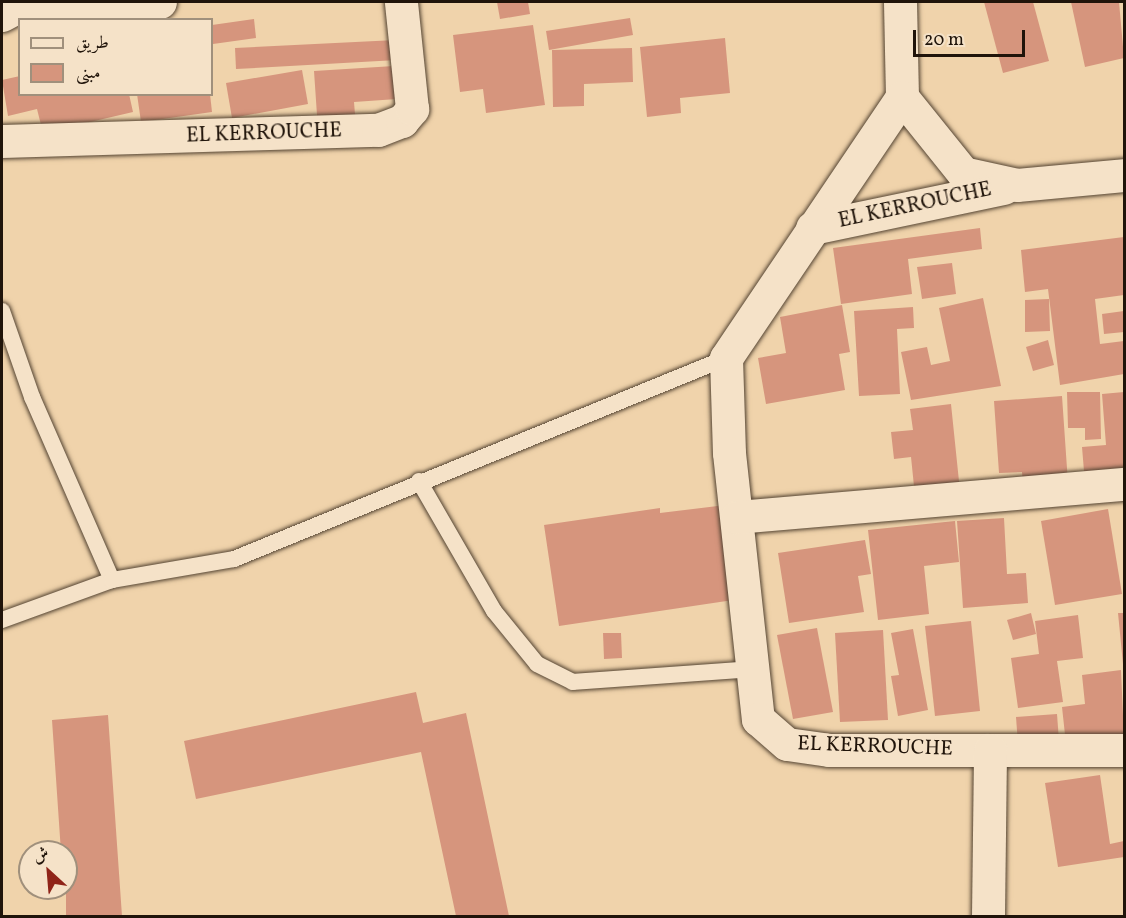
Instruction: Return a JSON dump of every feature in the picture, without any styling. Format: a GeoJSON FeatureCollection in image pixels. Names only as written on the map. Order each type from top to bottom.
{"type":"FeatureCollection","features":[{"type":"Feature","properties":{"kind":"street"},"geometry":{"type":"LineString","coordinates":[[2,15],[17,7],[160,2]]}},
{"type":"Feature","properties":{"kind":"street","name":"EL KERROUCHE"},"geometry":{"type":"LineString","coordinates":[[2,141],[378,130],[402,121],[412,109],[401,2]]}},
{"type":"Feature","properties":{"kind":"street"},"geometry":{"type":"LineString","coordinates":[[900,2],[902,97]]}},
{"type":"Feature","properties":{"kind":"street","name":"EL KERROUCHE"},"geometry":{"type":"LineString","coordinates":[[1017,185],[963,174],[902,97],[726,358],[737,516],[758,719],[787,744],[829,750],[1125,750]]}},
{"type":"Feature","properties":{"kind":"street","name":"EL KERROUCHE"},"geometry":{"type":"LineString","coordinates":[[812,228],[1017,185],[1125,175]]}},
{"type":"Feature","properties":{"kind":"street"},"geometry":{"type":"LineString","coordinates":[[737,516],[1125,484]]}},
{"type":"Feature","properties":{"kind":"street"},"geometry":{"type":"LineString","coordinates":[[988,916],[990,750]]}},
{"type":"Feature","properties":{"kind":"lane"},"geometry":{"type":"LineString","coordinates":[[2,310],[32,397],[112,580]]}},
{"type":"Feature","properties":{"kind":"lane"},"geometry":{"type":"LineString","coordinates":[[2,620],[112,580],[234,559],[419,481],[726,358]]}},
{"type":"Feature","properties":{"kind":"lane"},"geometry":{"type":"LineString","coordinates":[[419,481],[494,611],[537,664],[573,682],[753,669]]}},
{"type":"Feature","properties":{"kind":"building"},"geometry":{"type":"Polygon","coordinates":[[[497,2],[528,2],[530,14],[500,19],[497,2]]]}},
{"type":"Feature","properties":{"kind":"building"},"geometry":{"type":"Polygon","coordinates":[[[984,2],[1033,2],[1049,61],[1003,73],[984,2]]]}},
{"type":"Feature","properties":{"kind":"building"},"geometry":{"type":"Polygon","coordinates":[[[1071,2],[1119,2],[1124,58],[1085,67],[1071,2]]]}},
{"type":"Feature","properties":{"kind":"building"},"geometry":{"type":"Polygon","coordinates":[[[630,18],[633,35],[549,50],[546,31],[630,18]]]}},
{"type":"Feature","properties":{"kind":"building"},"geometry":{"type":"Polygon","coordinates":[[[254,19],[256,38],[213,44],[213,25],[254,19]]]}},
{"type":"Feature","properties":{"kind":"building"},"geometry":{"type":"Polygon","coordinates":[[[533,25],[545,105],[486,113],[483,89],[460,92],[453,35],[533,25]]]}},
{"type":"Feature","properties":{"kind":"building"},"geometry":{"type":"Polygon","coordinates":[[[725,38],[730,93],[680,98],[681,113],[647,117],[640,47],[725,38]]]}},
{"type":"Feature","properties":{"kind":"building"},"geometry":{"type":"Polygon","coordinates":[[[396,40],[397,60],[236,69],[235,48],[396,40]]]}},
{"type":"Feature","properties":{"kind":"building"},"geometry":{"type":"Polygon","coordinates":[[[632,48],[633,82],[584,84],[584,106],[553,107],[552,50],[632,48]]]}},
{"type":"Feature","properties":{"kind":"building"},"geometry":{"type":"Polygon","coordinates":[[[394,66],[397,99],[354,102],[356,127],[318,130],[314,71],[394,66]]]}},
{"type":"Feature","properties":{"kind":"building"},"geometry":{"type":"Polygon","coordinates":[[[302,70],[308,104],[232,118],[226,83],[302,70]]]}},
{"type":"Feature","properties":{"kind":"building"},"geometry":{"type":"Polygon","coordinates":[[[18,76],[18,96],[129,96],[133,112],[43,133],[37,109],[8,116],[2,80],[18,76]]]}},
{"type":"Feature","properties":{"kind":"building"},"geometry":{"type":"Polygon","coordinates":[[[137,96],[210,96],[212,112],[141,122],[137,96]]]}},
{"type":"Feature","properties":{"kind":"building"},"geometry":{"type":"Polygon","coordinates":[[[980,228],[982,249],[908,259],[912,294],[841,304],[833,248],[980,228]]]}},
{"type":"Feature","properties":{"kind":"building"},"geometry":{"type":"Polygon","coordinates":[[[1124,237],[1124,295],[1095,299],[1100,344],[1124,341],[1124,374],[1060,385],[1048,289],[1025,292],[1021,250],[1124,237]]]}},
{"type":"Feature","properties":{"kind":"building"},"geometry":{"type":"Polygon","coordinates":[[[952,263],[956,294],[922,299],[917,267],[952,263]]]}},
{"type":"Feature","properties":{"kind":"building"},"geometry":{"type":"Polygon","coordinates":[[[983,298],[1001,386],[911,400],[901,352],[927,347],[931,365],[950,361],[939,308],[983,298]]]}},
{"type":"Feature","properties":{"kind":"building"},"geometry":{"type":"Polygon","coordinates":[[[1049,299],[1050,331],[1025,332],[1025,300],[1049,299]]]}},
{"type":"Feature","properties":{"kind":"building"},"geometry":{"type":"Polygon","coordinates":[[[842,305],[850,352],[839,354],[845,390],[766,404],[758,358],[786,353],[780,317],[842,305]]]}},
{"type":"Feature","properties":{"kind":"building"},"geometry":{"type":"Polygon","coordinates":[[[913,307],[914,328],[897,329],[900,394],[859,396],[854,311],[913,307]]]}},
{"type":"Feature","properties":{"kind":"building"},"geometry":{"type":"Polygon","coordinates":[[[1124,311],[1124,332],[1104,334],[1102,314],[1124,311]]]}},
{"type":"Feature","properties":{"kind":"building"},"geometry":{"type":"Polygon","coordinates":[[[1048,340],[1054,365],[1033,371],[1026,347],[1048,340]]]}},
{"type":"Feature","properties":{"kind":"building"},"geometry":{"type":"Polygon","coordinates":[[[1067,392],[1100,392],[1101,439],[1085,440],[1085,428],[1068,428],[1067,392]]]}},
{"type":"Feature","properties":{"kind":"building"},"geometry":{"type":"Polygon","coordinates":[[[1124,392],[1124,480],[1085,483],[1082,447],[1106,445],[1102,394],[1124,392]]]}},
{"type":"Feature","properties":{"kind":"building"},"geometry":{"type":"Polygon","coordinates":[[[1062,396],[1068,483],[1023,486],[1022,472],[999,473],[994,401],[1062,396]]]}},
{"type":"Feature","properties":{"kind":"building"},"geometry":{"type":"Polygon","coordinates":[[[951,404],[960,491],[915,496],[911,457],[894,459],[891,432],[913,430],[910,409],[951,404]]]}},
{"type":"Feature","properties":{"kind":"building"},"geometry":{"type":"Polygon","coordinates":[[[726,505],[740,599],[559,626],[544,525],[660,508],[660,513],[726,505]]]}},
{"type":"Feature","properties":{"kind":"building"},"geometry":{"type":"Polygon","coordinates":[[[1108,509],[1122,594],[1055,605],[1041,521],[1108,509]]]}},
{"type":"Feature","properties":{"kind":"building"},"geometry":{"type":"Polygon","coordinates":[[[1004,518],[1007,574],[1026,573],[1028,603],[963,608],[957,521],[1004,518]]]}},
{"type":"Feature","properties":{"kind":"building"},"geometry":{"type":"Polygon","coordinates":[[[955,521],[959,562],[924,566],[929,614],[878,620],[868,530],[955,521]]]}},
{"type":"Feature","properties":{"kind":"building"},"geometry":{"type":"Polygon","coordinates":[[[865,540],[871,574],[858,576],[864,612],[789,623],[778,553],[865,540]]]}},
{"type":"Feature","properties":{"kind":"building"},"geometry":{"type":"Polygon","coordinates":[[[1031,613],[1036,634],[1013,640],[1007,620],[1031,613]]]}},
{"type":"Feature","properties":{"kind":"building"},"geometry":{"type":"Polygon","coordinates":[[[1118,613],[1124,613],[1124,664],[1123,664],[1118,613]]]}},
{"type":"Feature","properties":{"kind":"building"},"geometry":{"type":"Polygon","coordinates":[[[1078,615],[1083,658],[1057,661],[1063,702],[1018,708],[1011,658],[1039,654],[1035,621],[1078,615]]]}},
{"type":"Feature","properties":{"kind":"building"},"geometry":{"type":"Polygon","coordinates":[[[971,621],[980,711],[935,716],[925,626],[971,621]]]}},
{"type":"Feature","properties":{"kind":"building"},"geometry":{"type":"Polygon","coordinates":[[[817,628],[833,712],[793,719],[777,635],[817,628]]]}},
{"type":"Feature","properties":{"kind":"building"},"geometry":{"type":"Polygon","coordinates":[[[913,629],[928,710],[898,716],[891,676],[899,675],[891,633],[913,629]]]}},
{"type":"Feature","properties":{"kind":"building"},"geometry":{"type":"Polygon","coordinates":[[[883,630],[888,720],[840,722],[835,633],[883,630]]]}},
{"type":"Feature","properties":{"kind":"building"},"geometry":{"type":"Polygon","coordinates":[[[603,633],[621,633],[622,658],[604,659],[603,633]]]}},
{"type":"Feature","properties":{"kind":"building"},"geometry":{"type":"Polygon","coordinates":[[[1121,670],[1124,738],[1066,744],[1062,707],[1085,704],[1082,675],[1121,670]]]}},
{"type":"Feature","properties":{"kind":"building"},"geometry":{"type":"Polygon","coordinates":[[[416,692],[423,723],[466,713],[509,916],[456,916],[421,752],[196,799],[184,741],[416,692]]]}},
{"type":"Feature","properties":{"kind":"building"},"geometry":{"type":"Polygon","coordinates":[[[1057,714],[1059,741],[1018,744],[1016,717],[1057,714]]]}},
{"type":"Feature","properties":{"kind":"building"},"geometry":{"type":"Polygon","coordinates":[[[108,715],[122,916],[66,916],[66,900],[78,900],[78,840],[60,840],[52,720],[108,715]]]}},
{"type":"Feature","properties":{"kind":"building"},"geometry":{"type":"Polygon","coordinates":[[[1100,775],[1110,844],[1124,841],[1124,857],[1058,867],[1045,783],[1100,775]]]}}]}
